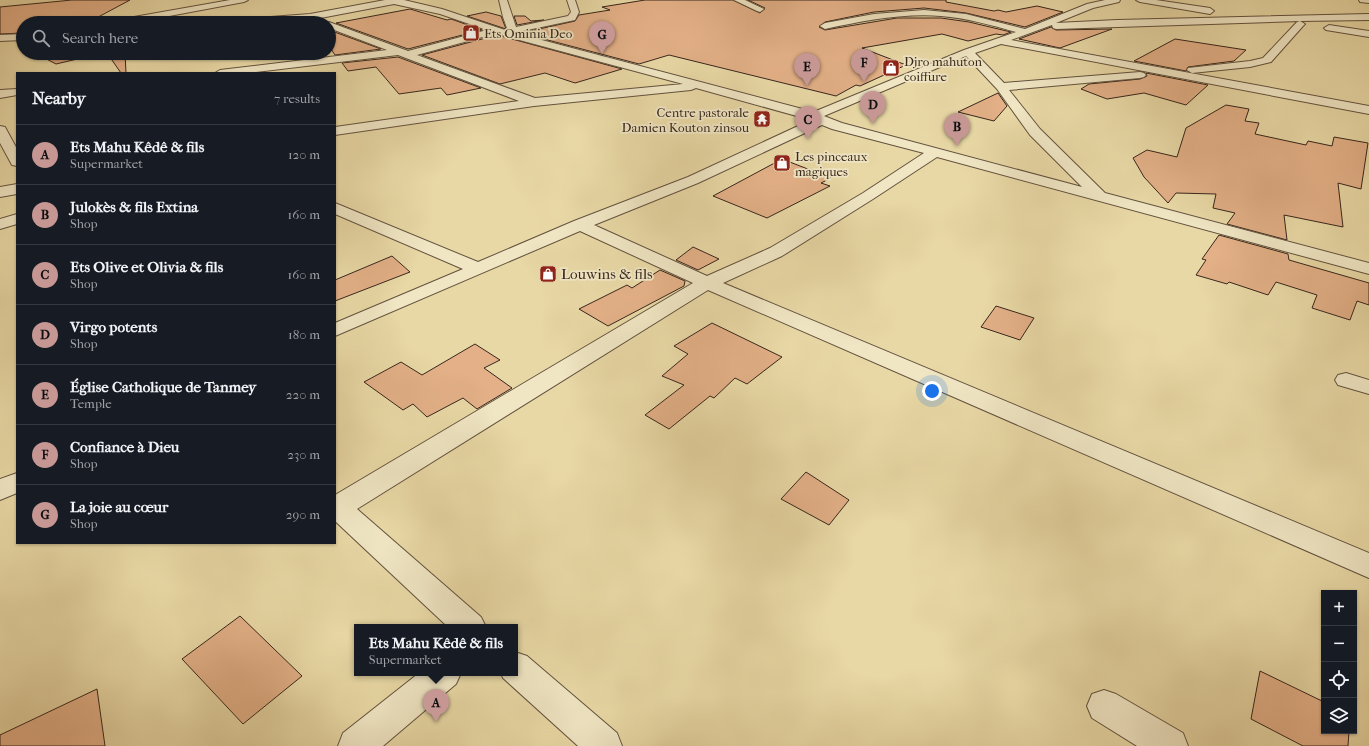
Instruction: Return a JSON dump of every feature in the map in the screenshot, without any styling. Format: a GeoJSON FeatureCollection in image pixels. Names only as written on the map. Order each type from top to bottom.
{"type":"FeatureCollection","features":[{"type":"Feature","properties":{"kind":"street"},"geometry":{"type":"LineString","coordinates":[[156,16],[244,0]]}},
{"type":"Feature","properties":{"kind":"street"},"geometry":{"type":"LineString","coordinates":[[315,16],[394,0],[442,12],[497,30],[514,33],[816,117],[857,131],[1369,269]]}},
{"type":"Feature","properties":{"kind":"street"},"geometry":{"type":"LineString","coordinates":[[503,0],[507,17],[514,33]]}},
{"type":"Feature","properties":{"kind":"street"},"geometry":{"type":"LineString","coordinates":[[514,33],[572,18],[575,12],[571,0]]}},
{"type":"Feature","properties":{"kind":"street"},"geometry":{"type":"LineString","coordinates":[[738,0],[760,9]]}},
{"type":"Feature","properties":{"kind":"street"},"geometry":{"type":"LineString","coordinates":[[336,330],[477,268],[693,180],[816,117],[818,114],[968,52],[1026,32],[1090,6],[1116,0]]}},
{"type":"Feature","properties":{"kind":"street"},"geometry":{"type":"LineString","coordinates":[[1140,0],[1369,34]]}},
{"type":"Feature","properties":{"kind":"street"},"geometry":{"type":"LineString","coordinates":[[1363,0],[1369,1]]}},
{"type":"Feature","properties":{"kind":"street"},"geometry":{"type":"LineString","coordinates":[[825,26],[887,15],[931,13],[961,16],[1026,32]]}},
{"type":"Feature","properties":{"kind":"street"},"geometry":{"type":"LineString","coordinates":[[1039,27],[1117,23],[1369,17]]}},
{"type":"Feature","properties":{"kind":"street"},"geometry":{"type":"LineString","coordinates":[[1001,87],[1250,64],[1267,60],[1300,24]]}},
{"type":"Feature","properties":{"kind":"street"},"geometry":{"type":"LineString","coordinates":[[336,28],[534,102]]}},
{"type":"Feature","properties":{"kind":"street"},"geometry":{"type":"LineString","coordinates":[[229,72],[404,53],[497,30]]}},
{"type":"Feature","properties":{"kind":"street"},"geometry":{"type":"LineString","coordinates":[[0,38],[16,37]]}},
{"type":"Feature","properties":{"kind":"street"},"geometry":{"type":"LineString","coordinates":[[1000,41],[1369,110]]}},
{"type":"Feature","properties":{"kind":"street"},"geometry":{"type":"LineString","coordinates":[[968,52],[1001,87],[1035,132],[1100,196]]}},
{"type":"Feature","properties":{"kind":"street"},"geometry":{"type":"LineString","coordinates":[[336,131],[534,102],[704,86]]}},
{"type":"Feature","properties":{"kind":"street"},"geometry":{"type":"LineString","coordinates":[[0,94],[16,92]]}},
{"type":"Feature","properties":{"kind":"street"},"geometry":{"type":"LineString","coordinates":[[0,130],[16,160]]}},
{"type":"Feature","properties":{"kind":"street"},"geometry":{"type":"LineString","coordinates":[[467,624],[336,506],[707,283],[776,252],[868,196],[935,152]]}},
{"type":"Feature","properties":{"kind":"street"},"geometry":{"type":"LineString","coordinates":[[0,192],[16,189]]}},
{"type":"Feature","properties":{"kind":"street"},"geometry":{"type":"LineString","coordinates":[[336,208],[477,268]]}},
{"type":"Feature","properties":{"kind":"street"},"geometry":{"type":"LineString","coordinates":[[0,224],[16,219]]}},
{"type":"Feature","properties":{"kind":"street"},"geometry":{"type":"LineString","coordinates":[[580,225],[707,283],[1369,566]]}},
{"type":"Feature","properties":{"kind":"street"},"geometry":{"type":"LineString","coordinates":[[1346,380],[1369,388]]}},
{"type":"Feature","properties":{"kind":"street"},"geometry":{"type":"LineString","coordinates":[[0,490],[16,482]]}},
{"type":"Feature","properties":{"kind":"street"},"geometry":{"type":"LineString","coordinates":[[518,670],[604,746]]}},
{"type":"Feature","properties":{"kind":"street"},"geometry":{"type":"LineString","coordinates":[[356,746],[440,676]]}},
{"type":"Feature","properties":{"kind":"street"},"geometry":{"type":"LineString","coordinates":[[1104,706],[1170,746]]}},
{"type":"Feature","properties":{"kind":"building"},"geometry":{"type":"Polygon","coordinates":[[[72,0],[130,0],[100,16],[16,16],[16,33],[0,34],[0,7],[72,0]]]}},
{"type":"Feature","properties":{"kind":"building"},"geometry":{"type":"Polygon","coordinates":[[[645,0],[733,0],[760,13],[765,8],[748,0],[946,0],[946,2],[994,11],[998,10],[1006,12],[1037,6],[1063,12],[1025,27],[966,13],[924,8],[874,12],[825,22],[819,27],[825,30],[897,18],[941,18],[969,22],[1011,32],[1003,35],[996,34],[968,41],[942,34],[862,48],[906,65],[860,86],[856,85],[836,96],[669,55],[639,64],[521,33],[575,21],[579,15],[610,10],[602,7],[645,0]]]}},
{"type":"Feature","properties":{"kind":"building"},"geometry":{"type":"Polygon","coordinates":[[[410,9],[447,20],[451,19],[482,30],[408,49],[336,23],[410,9]]]}},
{"type":"Feature","properties":{"kind":"building"},"geometry":{"type":"Polygon","coordinates":[[[486,12],[501,16],[506,29],[467,16],[486,12]]]}},
{"type":"Feature","properties":{"kind":"building"},"geometry":{"type":"Polygon","coordinates":[[[514,16],[525,16],[531,21],[544,20],[517,25],[514,16]]]}},
{"type":"Feature","properties":{"kind":"building"},"geometry":{"type":"Polygon","coordinates":[[[1051,27],[1056,30],[1112,29],[1060,48],[1019,39],[1051,27]]]}},
{"type":"Feature","properties":{"kind":"building"},"geometry":{"type":"Polygon","coordinates":[[[336,33],[381,49],[336,55],[336,33]]]}},
{"type":"Feature","properties":{"kind":"building"},"geometry":{"type":"Polygon","coordinates":[[[497,35],[622,69],[575,83],[545,73],[500,84],[422,55],[497,35]]]}},
{"type":"Feature","properties":{"kind":"building"},"geometry":{"type":"Polygon","coordinates":[[[1175,39],[1246,50],[1234,61],[1188,67],[1186,71],[1134,61],[1175,39]]]}},
{"type":"Feature","properties":{"kind":"building"},"geometry":{"type":"Polygon","coordinates":[[[398,57],[481,88],[447,95],[441,88],[399,94],[376,67],[348,71],[342,63],[398,57]]]}},
{"type":"Feature","properties":{"kind":"building"},"geometry":{"type":"Polygon","coordinates":[[[48,60],[73,60],[56,64],[48,60]]]}},
{"type":"Feature","properties":{"kind":"building"},"geometry":{"type":"Polygon","coordinates":[[[112,60],[125,60],[126,72],[120,72],[112,60]]]}},
{"type":"Feature","properties":{"kind":"building"},"geometry":{"type":"Polygon","coordinates":[[[1146,73],[1208,85],[1186,105],[1144,93],[1107,99],[1081,89],[1089,84],[1140,79],[1147,76],[1146,73]]]}},
{"type":"Feature","properties":{"kind":"building"},"geometry":{"type":"Polygon","coordinates":[[[998,93],[1007,106],[994,121],[958,112],[998,93]]]}},
{"type":"Feature","properties":{"kind":"building"},"geometry":{"type":"Polygon","coordinates":[[[1226,105],[1249,109],[1245,121],[1259,123],[1255,134],[1306,145],[1308,141],[1332,146],[1334,137],[1368,143],[1361,189],[1338,183],[1343,227],[1284,215],[1287,240],[1227,224],[1235,213],[1213,208],[1216,194],[1176,193],[1168,203],[1144,177],[1133,158],[1147,150],[1177,157],[1186,128],[1226,105]]]}},
{"type":"Feature","properties":{"kind":"building"},"geometry":{"type":"Polygon","coordinates":[[[782,159],[831,178],[821,183],[830,186],[767,218],[713,196],[782,159]]]}},
{"type":"Feature","properties":{"kind":"building"},"geometry":{"type":"Polygon","coordinates":[[[1219,235],[1288,254],[1289,260],[1369,283],[1369,305],[1357,301],[1350,320],[1312,308],[1317,295],[1276,282],[1268,295],[1229,282],[1227,284],[1196,275],[1206,260],[1202,259],[1219,235]]]}},
{"type":"Feature","properties":{"kind":"building"},"geometry":{"type":"Polygon","coordinates":[[[693,247],[719,259],[698,270],[676,260],[693,247]]]}},
{"type":"Feature","properties":{"kind":"building"},"geometry":{"type":"Polygon","coordinates":[[[392,256],[410,272],[336,301],[336,280],[392,256]]]}},
{"type":"Feature","properties":{"kind":"building"},"geometry":{"type":"Polygon","coordinates":[[[660,270],[685,281],[684,286],[608,326],[579,309],[627,285],[632,288],[660,270]]]}},
{"type":"Feature","properties":{"kind":"building"},"geometry":{"type":"Polygon","coordinates":[[[996,306],[1034,318],[1020,340],[981,327],[996,306]]]}},
{"type":"Feature","properties":{"kind":"building"},"geometry":{"type":"Polygon","coordinates":[[[712,323],[782,357],[747,384],[735,378],[714,398],[710,396],[669,429],[645,415],[684,385],[662,376],[688,354],[674,346],[712,323]]]}},
{"type":"Feature","properties":{"kind":"building"},"geometry":{"type":"Polygon","coordinates":[[[475,344],[500,360],[484,368],[512,388],[477,409],[463,398],[427,417],[413,404],[403,410],[364,382],[401,362],[422,375],[475,344]]]}},
{"type":"Feature","properties":{"kind":"building"},"geometry":{"type":"Polygon","coordinates":[[[806,472],[849,500],[829,525],[781,499],[806,472]]]}},
{"type":"Feature","properties":{"kind":"building"},"geometry":{"type":"Polygon","coordinates":[[[240,616],[302,676],[243,724],[182,659],[240,616]]]}},
{"type":"Feature","properties":{"kind":"building"},"geometry":{"type":"Polygon","coordinates":[[[1260,671],[1321,701],[1321,734],[1349,734],[1348,746],[1303,746],[1251,719],[1260,671]]]}},
{"type":"Feature","properties":{"kind":"building"},"geometry":{"type":"Polygon","coordinates":[[[97,689],[105,746],[0,746],[0,735],[97,689]]]}},
{"type":"Feature","properties":{"kind":"place","name":"Ets Ominia Deo"},"geometry":{"type":"Point","coordinates":[471,33]}},
{"type":"Feature","properties":{"kind":"place","name":"La joie au cœur"},"geometry":{"type":"Point","coordinates":[602,54]}},
{"type":"Feature","properties":{"kind":"place","name":"Djro mahuton coiffure"},"geometry":{"type":"Point","coordinates":[891,68]}},
{"type":"Feature","properties":{"kind":"place","name":"Confiance à Dieu"},"geometry":{"type":"Point","coordinates":[864,82]}},
{"type":"Feature","properties":{"kind":"place","name":"Église Catholique de Tanmey"},"geometry":{"type":"Point","coordinates":[807,86]}},
{"type":"Feature","properties":{"kind":"place","name":"Centre pastorale Damien Kouton zinsou"},"geometry":{"type":"Point","coordinates":[762,119]}},
{"type":"Feature","properties":{"kind":"place","name":"Virgo potents"},"geometry":{"type":"Point","coordinates":[873,124]}},
{"type":"Feature","properties":{"kind":"place","name":"Ets Olive et Olivia & fils"},"geometry":{"type":"Point","coordinates":[808,139]}},
{"type":"Feature","properties":{"kind":"place","name":"Julokès & fils Extina"},"geometry":{"type":"Point","coordinates":[957,146]}},
{"type":"Feature","properties":{"kind":"place","name":"Les pinceaux magiques"},"geometry":{"type":"Point","coordinates":[782,163]}},
{"type":"Feature","properties":{"kind":"place","name":"Louwins & fils"},"geometry":{"type":"Point","coordinates":[548,274]}},
{"type":"Feature","properties":{"kind":"place","name":"Ets Mahu Kêdê & fils"},"geometry":{"type":"Point","coordinates":[436,722]}}]}
